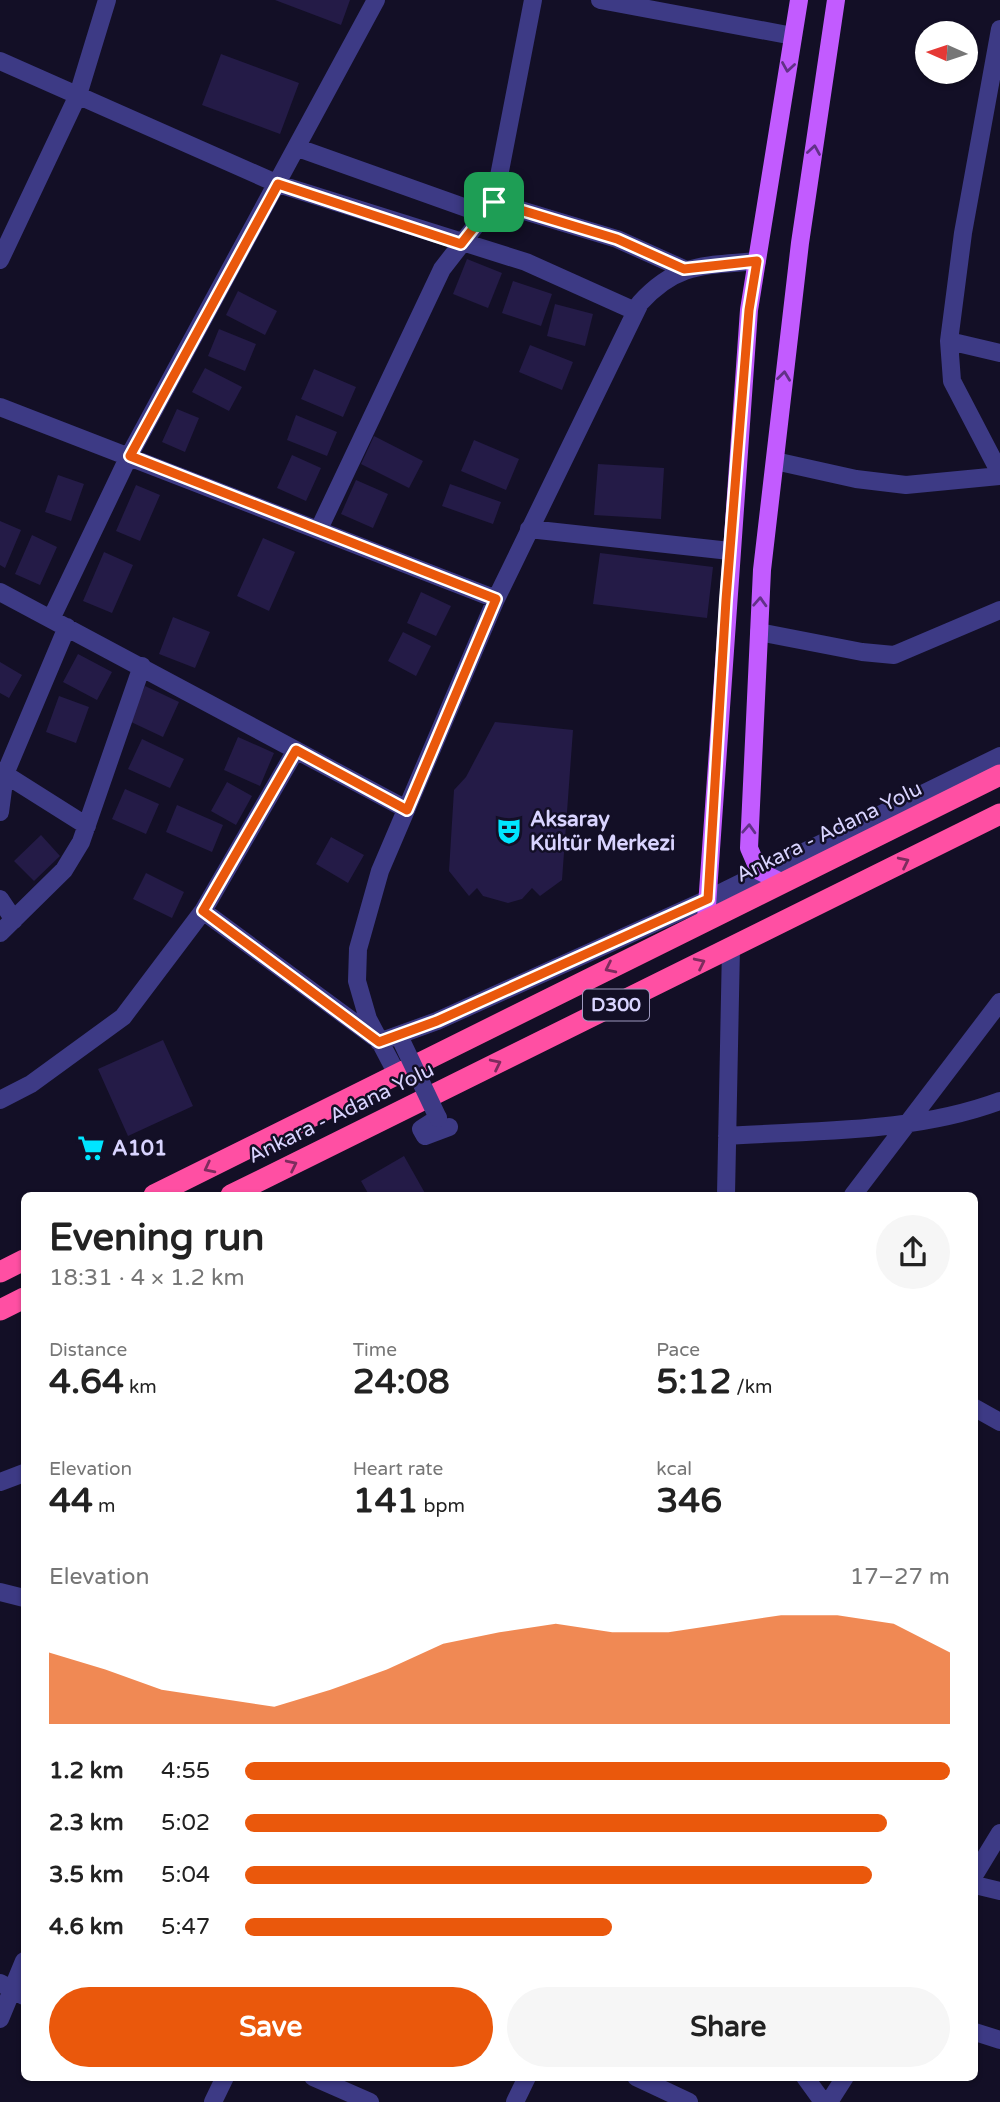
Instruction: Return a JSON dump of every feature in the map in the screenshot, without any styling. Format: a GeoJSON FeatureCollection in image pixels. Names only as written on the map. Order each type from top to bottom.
{"type":"FeatureCollection","features":[{"type":"Feature","properties":{"kind":"highway","name":"Ankara - Adana Yolu"},"geometry":{"type":"LineString","coordinates":[[160,1192],[1000,775]]}},
{"type":"Feature","properties":{"kind":"highway","name":"Ankara - Adana Yolu"},"geometry":{"type":"LineString","coordinates":[[241,1192],[1000,814]]}},
{"type":"Feature","properties":{"kind":"highway"},"geometry":{"type":"LineString","coordinates":[[0,1272],[21,1262]]}},
{"type":"Feature","properties":{"kind":"highway"},"geometry":{"type":"LineString","coordinates":[[0,1310],[21,1300]]}},
{"type":"Feature","properties":{"kind":"main road"},"geometry":{"type":"LineString","coordinates":[[706,920],[749,310],[799,0]]}},
{"type":"Feature","properties":{"kind":"main road"},"geometry":{"type":"LineString","coordinates":[[780,883],[759,872],[749,848],[762,570],[800,243],[836,0]]}},
{"type":"Feature","properties":{"kind":"street"},"geometry":{"type":"LineString","coordinates":[[0,260],[78,95],[107,0]]}},
{"type":"Feature","properties":{"kind":"street"},"geometry":{"type":"LineString","coordinates":[[0,812],[3,772],[59,623],[130,456],[376,0]]}},
{"type":"Feature","properties":{"kind":"street"},"geometry":{"type":"LineString","coordinates":[[319,529],[442,269],[490,209],[533,0]]}},
{"type":"Feature","properties":{"kind":"street"},"geometry":{"type":"LineString","coordinates":[[600,0],[793,36]]}},
{"type":"Feature","properties":{"kind":"street"},"geometry":{"type":"LineString","coordinates":[[775,461],[856,479],[906,485],[1000,475],[952,381],[949,341],[963,233],[1000,29]]}},
{"type":"Feature","properties":{"kind":"street"},"geometry":{"type":"LineString","coordinates":[[0,61],[278,184],[461,244],[526,262],[635,311]]}},
{"type":"Feature","properties":{"kind":"street"},"geometry":{"type":"LineString","coordinates":[[298,148],[490,209],[617,239],[684,269]]}},
{"type":"Feature","properties":{"kind":"street"},"geometry":{"type":"LineString","coordinates":[[397,1074],[378,1040],[357,981],[358,949],[380,871],[496,599],[635,311],[658,283],[684,269],[757,261]]}},
{"type":"Feature","properties":{"kind":"street"},"geometry":{"type":"LineString","coordinates":[[949,341],[1000,353]]}},
{"type":"Feature","properties":{"kind":"street"},"geometry":{"type":"LineString","coordinates":[[0,407],[496,599]]}},
{"type":"Feature","properties":{"kind":"street"},"geometry":{"type":"LineString","coordinates":[[529,529],[730,551]]}},
{"type":"Feature","properties":{"kind":"street"},"geometry":{"type":"LineString","coordinates":[[0,592],[407,810]]}},
{"type":"Feature","properties":{"kind":"street"},"geometry":{"type":"LineString","coordinates":[[759,632],[862,652],[894,655],[1000,610]]}},
{"type":"Feature","properties":{"kind":"street"},"geometry":{"type":"LineString","coordinates":[[0,933],[64,870],[87,826],[142,666]]}},
{"type":"Feature","properties":{"kind":"street"},"geometry":{"type":"LineString","coordinates":[[0,1100],[31,1084],[123,1017],[203,911],[296,750]]}},
{"type":"Feature","properties":{"kind":"street"},"geometry":{"type":"LineString","coordinates":[[378,1040],[437,1021],[708,899],[1000,757]]}},
{"type":"Feature","properties":{"kind":"street"},"geometry":{"type":"LineString","coordinates":[[3,772],[87,826]]}},
{"type":"Feature","properties":{"kind":"street"},"geometry":{"type":"LineString","coordinates":[[0,900],[14,920]]}},
{"type":"Feature","properties":{"kind":"street"},"geometry":{"type":"LineString","coordinates":[[203,911],[378,1040]]}},
{"type":"Feature","properties":{"kind":"street"},"geometry":{"type":"LineString","coordinates":[[726,1192],[731,947]]}},
{"type":"Feature","properties":{"kind":"street"},"geometry":{"type":"LineString","coordinates":[[855,1192],[1000,1003]]}},
{"type":"Feature","properties":{"kind":"street"},"geometry":{"type":"LineString","coordinates":[[437,1021],[437,1028],[401,1040],[444,1123]]}},
{"type":"Feature","properties":{"kind":"street"},"geometry":{"type":"LineString","coordinates":[[727,1136],[908,1123],[966,1114],[1000,1101]]}},
{"type":"Feature","properties":{"kind":"street"},"geometry":{"type":"LineString","coordinates":[[978,1410],[1000,1422]]}},
{"type":"Feature","properties":{"kind":"street"},"geometry":{"type":"LineString","coordinates":[[0,1482],[21,1474]]}},
{"type":"Feature","properties":{"kind":"street"},"geometry":{"type":"LineString","coordinates":[[0,1592],[21,1597]]}},
{"type":"Feature","properties":{"kind":"street"},"geometry":{"type":"LineString","coordinates":[[978,1869],[1000,1833]]}},
{"type":"Feature","properties":{"kind":"street"},"geometry":{"type":"LineString","coordinates":[[978,1886],[1000,1891]]}},
{"type":"Feature","properties":{"kind":"street"},"geometry":{"type":"LineString","coordinates":[[0,2019],[21,1968]]}},
{"type":"Feature","properties":{"kind":"street"},"geometry":{"type":"LineString","coordinates":[[978,2033],[1000,2040]]}},
{"type":"Feature","properties":{"kind":"street"},"geometry":{"type":"LineString","coordinates":[[213,2102],[223,2081]]}},
{"type":"Feature","properties":{"kind":"street"},"geometry":{"type":"LineString","coordinates":[[322,2081],[370,2102]]}},
{"type":"Feature","properties":{"kind":"street"},"geometry":{"type":"LineString","coordinates":[[514,2102],[525,2081]]}},
{"type":"Feature","properties":{"kind":"street"},"geometry":{"type":"LineString","coordinates":[[644,2081],[689,2102]]}},
{"type":"Feature","properties":{"kind":"street"},"geometry":{"type":"LineString","coordinates":[[808,2081],[822,2102]]}},
{"type":"Feature","properties":{"kind":"street"},"geometry":{"type":"LineString","coordinates":[[829,2102],[842,2081]]}},
{"type":"Feature","properties":{"kind":"building"},"geometry":{"type":"Polygon","coordinates":[[[275,0],[350,0],[341,25],[275,0]]]}},
{"type":"Feature","properties":{"kind":"building"},"geometry":{"type":"Polygon","coordinates":[[[221,54],[299,83],[280,134],[202,105],[221,54]]]}},
{"type":"Feature","properties":{"kind":"building"},"geometry":{"type":"Polygon","coordinates":[[[467,259],[502,273],[488,308],[453,294],[467,259]]]}},
{"type":"Feature","properties":{"kind":"building"},"geometry":{"type":"Polygon","coordinates":[[[513,281],[552,294],[541,326],[502,313],[513,281]]]}},
{"type":"Feature","properties":{"kind":"building"},"geometry":{"type":"Polygon","coordinates":[[[238,291],[277,311],[265,335],[226,315],[238,291]]]}},
{"type":"Feature","properties":{"kind":"building"},"geometry":{"type":"Polygon","coordinates":[[[555,304],[593,314],[585,346],[547,336],[555,304]]]}},
{"type":"Feature","properties":{"kind":"building"},"geometry":{"type":"Polygon","coordinates":[[[219,329],[256,344],[245,371],[208,356],[219,329]]]}},
{"type":"Feature","properties":{"kind":"building"},"geometry":{"type":"Polygon","coordinates":[[[530,345],[573,362],[562,390],[519,372],[530,345]]]}},
{"type":"Feature","properties":{"kind":"building"},"geometry":{"type":"Polygon","coordinates":[[[205,368],[242,387],[229,411],[192,392],[205,368]]]}},
{"type":"Feature","properties":{"kind":"building"},"geometry":{"type":"Polygon","coordinates":[[[314,369],[356,387],[343,417],[301,399],[314,369]]]}},
{"type":"Feature","properties":{"kind":"building"},"geometry":{"type":"Polygon","coordinates":[[[177,409],[199,418],[185,452],[162,442],[177,409]]]}},
{"type":"Feature","properties":{"kind":"building"},"geometry":{"type":"Polygon","coordinates":[[[296,415],[337,432],[327,456],[287,440],[296,415]]]}},
{"type":"Feature","properties":{"kind":"building"},"geometry":{"type":"Polygon","coordinates":[[[374,436],[423,461],[409,488],[361,464],[374,436]]]}},
{"type":"Feature","properties":{"kind":"building"},"geometry":{"type":"Polygon","coordinates":[[[474,440],[519,459],[506,490],[461,471],[474,440]]]}},
{"type":"Feature","properties":{"kind":"building"},"geometry":{"type":"Polygon","coordinates":[[[292,455],[321,468],[306,501],[277,488],[292,455]]]}},
{"type":"Feature","properties":{"kind":"building"},"geometry":{"type":"Polygon","coordinates":[[[598,464],[664,468],[661,519],[594,515],[598,464]]]}},
{"type":"Feature","properties":{"kind":"building"},"geometry":{"type":"Polygon","coordinates":[[[58,475],[84,484],[71,521],[45,512],[58,475]]]}},
{"type":"Feature","properties":{"kind":"building"},"geometry":{"type":"Polygon","coordinates":[[[356,480],[388,494],[373,528],[341,514],[356,480]]]}},
{"type":"Feature","properties":{"kind":"building"},"geometry":{"type":"Polygon","coordinates":[[[450,484],[501,502],[493,524],[442,506],[450,484]]]}},
{"type":"Feature","properties":{"kind":"building"},"geometry":{"type":"Polygon","coordinates":[[[136,485],[160,495],[140,541],[116,531],[136,485]]]}},
{"type":"Feature","properties":{"kind":"building"},"geometry":{"type":"Polygon","coordinates":[[[0,521],[21,530],[5,568],[0,565],[0,521]]]}},
{"type":"Feature","properties":{"kind":"building"},"geometry":{"type":"Polygon","coordinates":[[[32,535],[57,547],[40,585],[15,574],[32,535]]]}},
{"type":"Feature","properties":{"kind":"building"},"geometry":{"type":"Polygon","coordinates":[[[263,538],[295,552],[269,611],[237,596],[263,538]]]}},
{"type":"Feature","properties":{"kind":"building"},"geometry":{"type":"Polygon","coordinates":[[[104,552],[133,565],[112,613],[83,601],[104,552]]]}},
{"type":"Feature","properties":{"kind":"building"},"geometry":{"type":"Polygon","coordinates":[[[600,553],[713,567],[707,618],[593,604],[600,553]]]}},
{"type":"Feature","properties":{"kind":"building"},"geometry":{"type":"Polygon","coordinates":[[[421,592],[451,606],[436,636],[407,623],[421,592]]]}},
{"type":"Feature","properties":{"kind":"building"},"geometry":{"type":"Polygon","coordinates":[[[173,617],[210,632],[195,668],[159,654],[173,617]]]}},
{"type":"Feature","properties":{"kind":"building"},"geometry":{"type":"Polygon","coordinates":[[[403,632],[431,646],[416,676],[388,661],[403,632]]]}},
{"type":"Feature","properties":{"kind":"building"},"geometry":{"type":"Polygon","coordinates":[[[78,654],[112,672],[97,700],[63,682],[78,654]]]}},
{"type":"Feature","properties":{"kind":"building"},"geometry":{"type":"Polygon","coordinates":[[[0,662],[22,675],[9,698],[0,693],[0,662]]]}},
{"type":"Feature","properties":{"kind":"building"},"geometry":{"type":"Polygon","coordinates":[[[145,686],[179,702],[163,737],[129,721],[145,686]]]}},
{"type":"Feature","properties":{"kind":"building"},"geometry":{"type":"Polygon","coordinates":[[[59,696],[89,707],[76,743],[46,732],[59,696]]]}},
{"type":"Feature","properties":{"kind":"building","name":"Aksaray Kültür Merkezi"},"geometry":{"type":"Polygon","coordinates":[[[495,722],[573,730],[562,880],[540,896],[532,888],[522,899],[508,903],[483,896],[477,888],[469,896],[449,871],[454,790],[466,777],[495,722]]]}},
{"type":"Feature","properties":{"kind":"building"},"geometry":{"type":"Polygon","coordinates":[[[238,737],[274,753],[260,786],[224,770],[238,737]]]}},
{"type":"Feature","properties":{"kind":"building"},"geometry":{"type":"Polygon","coordinates":[[[142,739],[184,759],[170,788],[128,769],[142,739]]]}},
{"type":"Feature","properties":{"kind":"building"},"geometry":{"type":"Polygon","coordinates":[[[227,782],[252,796],[236,825],[211,811],[227,782]]]}},
{"type":"Feature","properties":{"kind":"building"},"geometry":{"type":"Polygon","coordinates":[[[125,789],[159,804],[146,834],[112,819],[125,789]]]}},
{"type":"Feature","properties":{"kind":"building"},"geometry":{"type":"Polygon","coordinates":[[[177,805],[223,825],[212,852],[166,832],[177,805]]]}},
{"type":"Feature","properties":{"kind":"building"},"geometry":{"type":"Polygon","coordinates":[[[41,835],[60,856],[34,881],[14,861],[41,835]]]}},
{"type":"Feature","properties":{"kind":"building"},"geometry":{"type":"Polygon","coordinates":[[[331,837],[364,855],[348,883],[316,864],[331,837]]]}},
{"type":"Feature","properties":{"kind":"building"},"geometry":{"type":"Polygon","coordinates":[[[146,873],[184,892],[172,918],[133,899],[146,873]]]}},
{"type":"Feature","properties":{"kind":"building"},"geometry":{"type":"Polygon","coordinates":[[[163,1040],[193,1106],[128,1136],[98,1069],[163,1040]]]}},
{"type":"Feature","properties":{"kind":"building"},"geometry":{"type":"Polygon","coordinates":[[[404,1156],[424,1192],[367,1192],[361,1181],[404,1156]]]}},
{"type":"Feature","properties":{"kind":"place","name":"Aksaray Kültür Merkezi"},"geometry":{"type":"Point","coordinates":[509,831]}},
{"type":"Feature","properties":{"kind":"place","name":"A101"},"geometry":{"type":"Point","coordinates":[91,1148]}},
{"type":"Feature","properties":{"kind":"route"},"geometry":{"type":"LineString","coordinates":[[278,184],[461,244],[494,202],[617,239],[684,269],[757,261],[749,310],[726,600],[708,899],[437,1021],[379,1042],[203,911],[296,750],[407,810],[496,599],[130,456],[278,184]]}}]}
